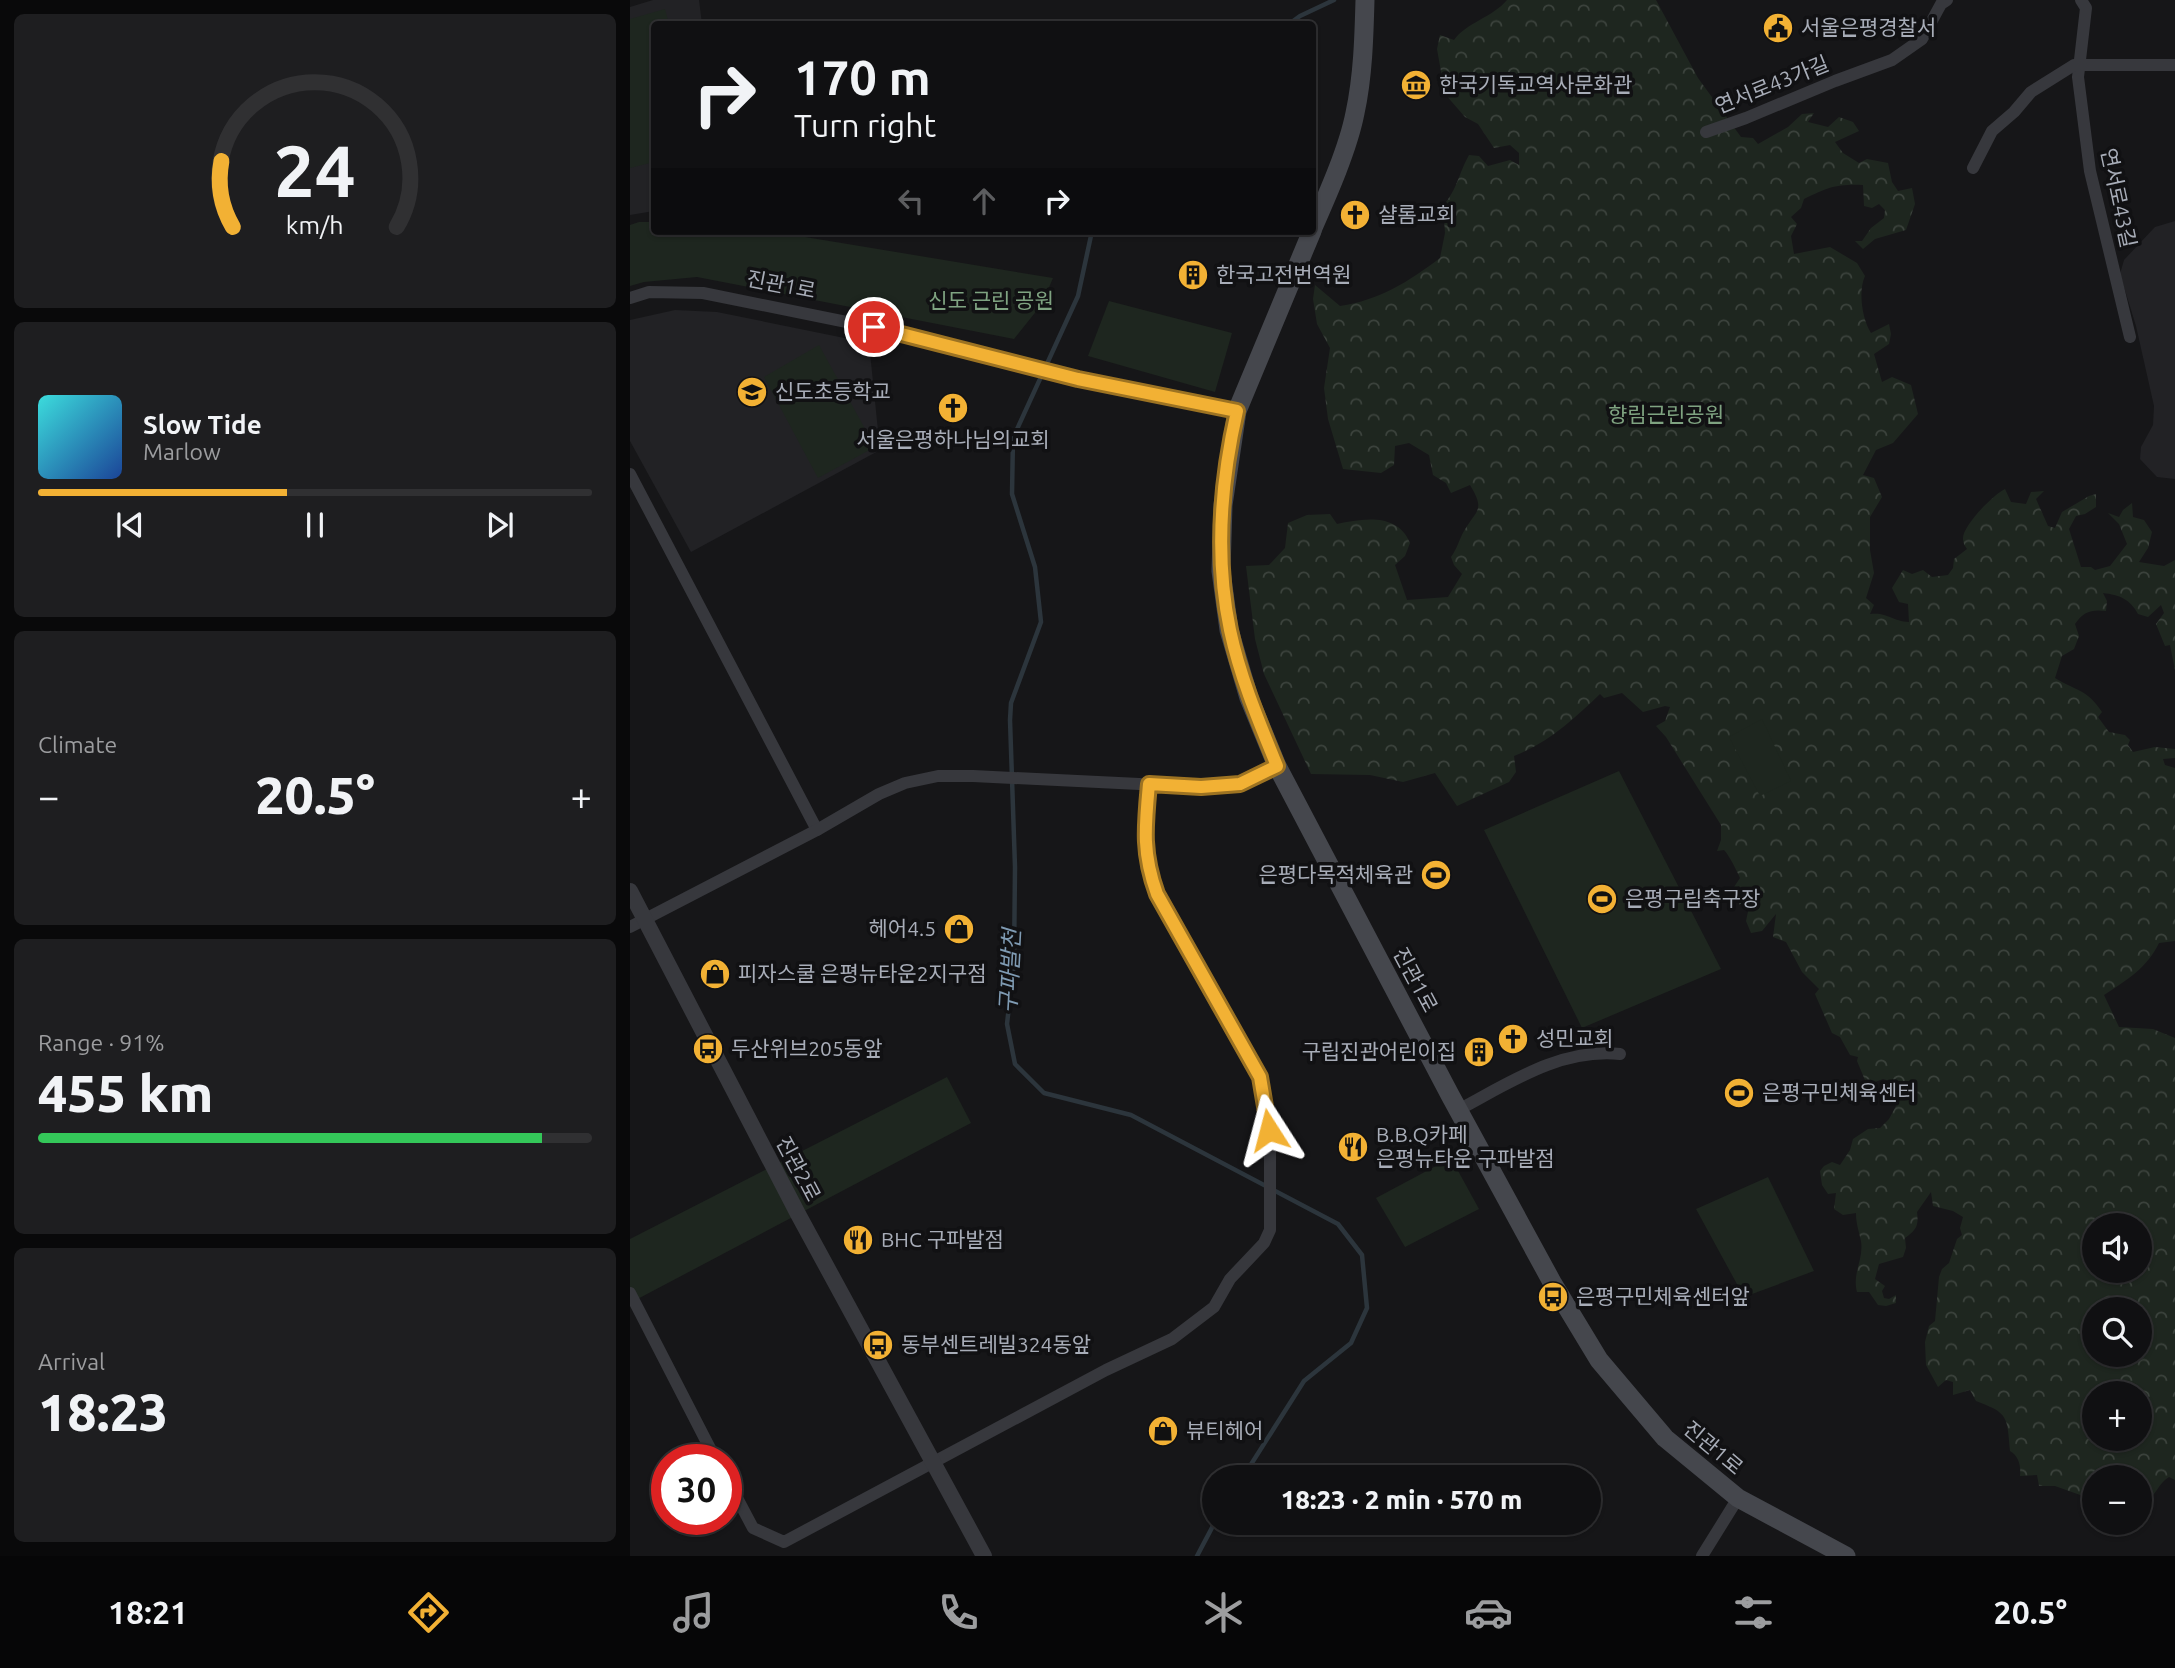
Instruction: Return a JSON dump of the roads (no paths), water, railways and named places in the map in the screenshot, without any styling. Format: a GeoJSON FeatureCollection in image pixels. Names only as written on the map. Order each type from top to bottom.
{"type":"FeatureCollection","features":[{"type":"Feature","properties":{"kind":"main road","name":"진관1로"},"geometry":{"type":"LineString","coordinates":[[1316,220],[1355,114],[1363,49],[1365,0]]}},
{"type":"Feature","properties":{"kind":"main road","name":"진관1로"},"geometry":{"type":"LineString","coordinates":[[1310,235],[1237,411],[1223,505],[1221,571],[1233,641],[1249,698],[1277,766],[1458,1110],[1553,1283],[1599,1360],[1665,1438],[1738,1498],[1846,1556]]}},
{"type":"Feature","properties":{"kind":"street","name":"연서로43가길"},"geometry":{"type":"LineString","coordinates":[[1706,132],[1892,60],[1922,39],[1941,4],[1947,0]]}},
{"type":"Feature","properties":{"kind":"street","name":"연서로43길"},"geometry":{"type":"LineString","coordinates":[[2081,0],[2086,8],[2078,77],[2090,171],[2130,337]]}},
{"type":"Feature","properties":{"kind":"street"},"geometry":{"type":"LineString","coordinates":[[1973,168],[1989,136],[2031,92],[2074,65],[2175,65]]}},
{"type":"Feature","properties":{"kind":"street","name":"진관1로"},"geometry":{"type":"LineString","coordinates":[[630,298],[649,292],[703,293],[891,331],[1078,379],[1237,411]]}},
{"type":"Feature","properties":{"kind":"street"},"geometry":{"type":"LineString","coordinates":[[630,474],[817,830]]}},
{"type":"Feature","properties":{"kind":"street"},"geometry":{"type":"LineString","coordinates":[[637,923],[817,830],[879,794],[905,783],[937,776],[973,776],[1201,787],[1240,784],[1277,766]]}},
{"type":"Feature","properties":{"kind":"street"},"geometry":{"type":"LineString","coordinates":[[742,1507],[754,1528],[784,1542],[1105,1370],[1172,1339],[1214,1307],[1230,1279],[1264,1243],[1270,1230],[1270,1139],[1260,1077],[1157,894],[1149,871],[1144,839],[1149,784]]}},
{"type":"Feature","properties":{"kind":"street","name":"진관2로"},"geometry":{"type":"LineString","coordinates":[[630,891],[637,923],[984,1556]]}},
{"type":"Feature","properties":{"kind":"street"},"geometry":{"type":"LineString","coordinates":[[1458,1110],[1546,1063],[1602,1052],[1620,1054]]}},
{"type":"Feature","properties":{"kind":"street"},"geometry":{"type":"LineString","coordinates":[[630,1293],[708,1444]]}},
{"type":"Feature","properties":{"kind":"street","name":"진관1로"},"geometry":{"type":"LineString","coordinates":[[1702,1556],[1738,1498]]}},
{"type":"Feature","properties":{"kind":"waterway","name":"구파발천"},"geometry":{"type":"LineString","coordinates":[[1293,21],[1334,0]]}},
{"type":"Feature","properties":{"kind":"waterway","name":"구파발천"},"geometry":{"type":"LineString","coordinates":[[1091,235],[1078,296],[1013,438],[1012,494],[1035,567],[1041,622],[1011,703],[1015,867],[1014,962],[1007,1024],[1015,1064],[1044,1093],[1131,1115],[1338,1224],[1362,1255],[1367,1308],[1351,1343],[1304,1381],[1251,1465]]}},
{"type":"Feature","properties":{"kind":"waterway","name":"구파발천"},"geometry":{"type":"LineString","coordinates":[[1197,1556],[1208,1535]]}},
{"type":"Feature","properties":{"kind":"place","name":"서울은평경찰서"},"geometry":{"type":"Point","coordinates":[1778,28]}},
{"type":"Feature","properties":{"kind":"place","name":"한국기독교역사문화관"},"geometry":{"type":"Point","coordinates":[1416,85]}},
{"type":"Feature","properties":{"kind":"place","name":"샬롬교회"},"geometry":{"type":"Point","coordinates":[1355,215]}},
{"type":"Feature","properties":{"kind":"place","name":"한국고전번역원"},"geometry":{"type":"Point","coordinates":[1193,275]}},
{"type":"Feature","properties":{"kind":"place","name":"신도초등학교"},"geometry":{"type":"Point","coordinates":[752,392]}},
{"type":"Feature","properties":{"kind":"place","name":"서울은평하나님의교회"},"geometry":{"type":"Point","coordinates":[953,408]}},
{"type":"Feature","properties":{"kind":"place","name":"은평다목적체육관"},"geometry":{"type":"Point","coordinates":[1436,875]}},
{"type":"Feature","properties":{"kind":"place","name":"은평구립축구장"},"geometry":{"type":"Point","coordinates":[1602,899]}},
{"type":"Feature","properties":{"kind":"place","name":"헤어4.5"},"geometry":{"type":"Point","coordinates":[959,929]}},
{"type":"Feature","properties":{"kind":"place","name":"피자스쿨 은평뉴타운2지구점"},"geometry":{"type":"Point","coordinates":[715,974]}},
{"type":"Feature","properties":{"kind":"place","name":"성민교회"},"geometry":{"type":"Point","coordinates":[1513,1039]}},
{"type":"Feature","properties":{"kind":"place","name":"두산위브205동앞"},"geometry":{"type":"Point","coordinates":[708,1049]}},
{"type":"Feature","properties":{"kind":"place","name":"구립진관어린이집"},"geometry":{"type":"Point","coordinates":[1479,1052]}},
{"type":"Feature","properties":{"kind":"place","name":"은평구민체육센터"},"geometry":{"type":"Point","coordinates":[1739,1093]}},
{"type":"Feature","properties":{"kind":"place","name":"B.B.Q카페 은평뉴타운 구파발점"},"geometry":{"type":"Point","coordinates":[1353,1147]}},
{"type":"Feature","properties":{"kind":"place","name":"BHC 구파발점"},"geometry":{"type":"Point","coordinates":[858,1240]}},
{"type":"Feature","properties":{"kind":"place","name":"은평구민체육센터앞"},"geometry":{"type":"Point","coordinates":[1553,1297]}},
{"type":"Feature","properties":{"kind":"place","name":"동부센트레빌324동앞"},"geometry":{"type":"Point","coordinates":[878,1345]}},
{"type":"Feature","properties":{"kind":"place","name":"뷰티헤어"},"geometry":{"type":"Point","coordinates":[1163,1431]}},
{"type":"Feature","properties":{"kind":"park label","name":"신도 근린 공원"},"geometry":{"type":"Point","coordinates":[991,301]}},
{"type":"Feature","properties":{"kind":"park label","name":"향림근린공원"},"geometry":{"type":"Point","coordinates":[1666,415]}}]}
